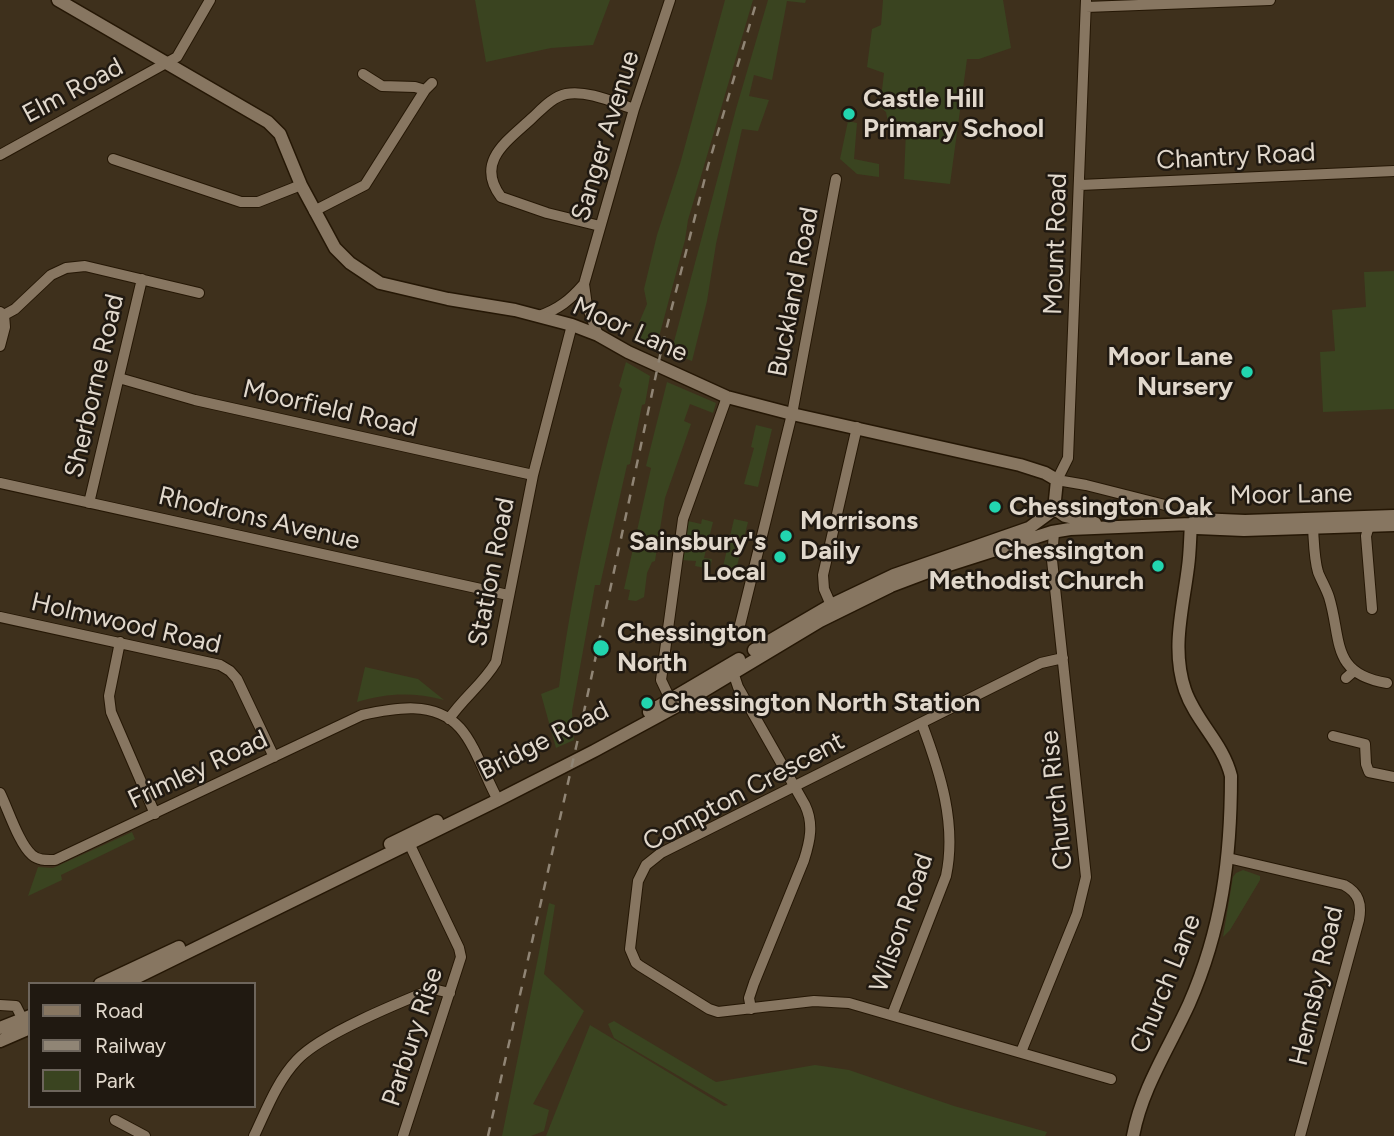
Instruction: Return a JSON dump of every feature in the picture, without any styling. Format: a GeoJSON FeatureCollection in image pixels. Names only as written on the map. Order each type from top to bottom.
{"type":"FeatureCollection","features":[{"type":"Feature","properties":{"kind":"street","name":"Moor Lane"},"geometry":{"type":"LineString","coordinates":[[58,0],[268,122],[280,134],[301,185],[335,248],[350,263],[380,283],[572,325],[727,397],[1020,465],[1057,480]]}},
{"type":"Feature","properties":{"kind":"street"},"geometry":{"type":"LineString","coordinates":[[166,64],[177,57],[210,0]]}},
{"type":"Feature","properties":{"kind":"street","name":"Sanger Avenue"},"geometry":{"type":"LineString","coordinates":[[598,335],[587,306],[584,284],[634,109],[670,0]]}},
{"type":"Feature","properties":{"kind":"street","name":"Mount Road"},"geometry":{"type":"LineString","coordinates":[[1057,480],[1068,458],[1086,3],[1270,0]]}},
{"type":"Feature","properties":{"kind":"street","name":"Elm Road"},"geometry":{"type":"LineString","coordinates":[[0,155],[166,64]]}},
{"type":"Feature","properties":{"kind":"street"},"geometry":{"type":"LineString","coordinates":[[314,211],[365,185],[428,87],[382,86],[363,74]]}},
{"type":"Feature","properties":{"kind":"street"},"geometry":{"type":"LineString","coordinates":[[600,226],[547,213],[501,197],[490,178],[492,165],[500,148],[552,100],[564,94],[590,95],[634,109]]}},
{"type":"Feature","properties":{"kind":"street"},"geometry":{"type":"LineString","coordinates":[[114,159],[241,202],[258,202],[301,185]]}},
{"type":"Feature","properties":{"kind":"street","name":"Chantry Road"},"geometry":{"type":"LineString","coordinates":[[1080,185],[1394,171]]}},
{"type":"Feature","properties":{"kind":"street","name":"Buckland Road"},"geometry":{"type":"LineString","coordinates":[[739,629],[792,414],[836,179]]}},
{"type":"Feature","properties":{"kind":"street"},"geometry":{"type":"LineString","coordinates":[[0,346],[5,327],[2,313],[15,309],[51,275],[66,268],[85,266],[199,292]]}},
{"type":"Feature","properties":{"kind":"street","name":"Sherborne Road"},"geometry":{"type":"LineString","coordinates":[[89,503],[142,279]]}},
{"type":"Feature","properties":{"kind":"street"},"geometry":{"type":"LineString","coordinates":[[539,316],[566,303],[584,284]]}},
{"type":"Feature","properties":{"kind":"street","name":"Station Road"},"geometry":{"type":"LineString","coordinates":[[449,719],[459,704],[487,678],[496,662],[533,475],[572,325]]}},
{"type":"Feature","properties":{"kind":"street","name":"Moorfield Road"},"geometry":{"type":"LineString","coordinates":[[119,378],[195,400],[533,475]]}},
{"type":"Feature","properties":{"kind":"street"},"geometry":{"type":"LineString","coordinates":[[670,699],[661,680],[683,519],[727,397]]}},
{"type":"Feature","properties":{"kind":"street"},"geometry":{"type":"LineString","coordinates":[[831,605],[824,589],[823,575],[857,427]]}},
{"type":"Feature","properties":{"kind":"street"},"geometry":{"type":"LineString","coordinates":[[1054,515],[1066,524],[1056,532],[1045,527],[1054,515],[1057,480],[1164,505]]}},
{"type":"Feature","properties":{"kind":"street","name":"Rhodrons Avenue"},"geometry":{"type":"LineString","coordinates":[[0,483],[508,596]]}},
{"type":"Feature","properties":{"kind":"street","name":"Moor Lane"},"geometry":{"type":"LineString","coordinates":[[1054,515],[1123,527]]}},
{"type":"Feature","properties":{"kind":"street","name":"Bridge Road"},"geometry":{"type":"LineString","coordinates":[[104,982],[408,840],[669,710],[831,605],[894,575],[1029,528],[1054,515]]}},
{"type":"Feature","properties":{"kind":"street","name":"Moor Lane"},"geometry":{"type":"LineString","coordinates":[[1191,524],[1197,528],[1221,529],[1313,528],[1394,516]]}},
{"type":"Feature","properties":{"kind":"street","name":"Moor Lane"},"geometry":{"type":"LineString","coordinates":[[1056,532],[1191,524],[1198,519],[1370,521],[1394,525]]}},
{"type":"Feature","properties":{"kind":"street"},"geometry":{"type":"LineString","coordinates":[[1370,521],[1366,537],[1372,609]]}},
{"type":"Feature","properties":{"kind":"street","name":"Church Lane"},"geometry":{"type":"LineString","coordinates":[[1133,1136],[1137,1111],[1146,1088],[1190,1002],[1208,953],[1221,907],[1228,858],[1231,776],[1224,756],[1191,704],[1181,673],[1178,632],[1188,570],[1191,524]]}},
{"type":"Feature","properties":{"kind":"street"},"geometry":{"type":"LineString","coordinates":[[1313,528],[1317,566],[1330,599],[1337,643],[1350,674],[1387,683]]}},
{"type":"Feature","properties":{"kind":"street","name":"Bridge Road"},"geometry":{"type":"LineString","coordinates":[[496,797],[670,699],[726,673],[820,621],[891,586],[936,569],[1056,532]]}},
{"type":"Feature","properties":{"kind":"street","name":"Church Rise"},"geometry":{"type":"LineString","coordinates":[[1021,1052],[1077,914],[1087,877],[1052,560],[1056,532]]}},
{"type":"Feature","properties":{"kind":"street","name":"Holmwood Road"},"geometry":{"type":"LineString","coordinates":[[0,617],[220,665],[237,679],[274,757]]}},
{"type":"Feature","properties":{"kind":"street"},"geometry":{"type":"LineString","coordinates":[[120,642],[109,696],[111,712],[155,814]]}},
{"type":"Feature","properties":{"kind":"street","name":"Compton Crescent"},"geometry":{"type":"LineString","coordinates":[[1063,658],[1041,663],[661,853],[646,865],[638,881],[629,949],[636,963],[718,1012],[836,1001],[1111,1079]]}},
{"type":"Feature","properties":{"kind":"street"},"geometry":{"type":"LineString","coordinates":[[726,673],[737,687],[810,815],[810,841],[754,983],[749,998],[751,1009]]}},
{"type":"Feature","properties":{"kind":"street","name":"Frimley Road"},"geometry":{"type":"LineString","coordinates":[[0,793],[25,846],[33,856],[43,860],[55,860],[362,715],[415,708],[436,712],[449,719]]}},
{"type":"Feature","properties":{"kind":"street"},"geometry":{"type":"LineString","coordinates":[[449,719],[460,728],[496,797]]}},
{"type":"Feature","properties":{"kind":"street","name":"Wilson Road"},"geometry":{"type":"LineString","coordinates":[[892,1015],[946,876],[949,859],[950,843],[941,778],[922,724]]}},
{"type":"Feature","properties":{"kind":"street"},"geometry":{"type":"LineString","coordinates":[[1332,736],[1365,744],[1369,772],[1394,777]]}},
{"type":"Feature","properties":{"kind":"street","name":"Bridge Road"},"geometry":{"type":"LineString","coordinates":[[127,982],[408,840]]}},
{"type":"Feature","properties":{"kind":"street","name":"Parbury Rise"},"geometry":{"type":"LineString","coordinates":[[403,1136],[461,953],[408,840]]}},
{"type":"Feature","properties":{"kind":"street","name":"Hemsby Road"},"geometry":{"type":"LineString","coordinates":[[1228,858],[1344,885],[1351,888],[1360,902],[1359,920],[1300,1136]]}},
{"type":"Feature","properties":{"kind":"street"},"geometry":{"type":"LineString","coordinates":[[254,1136],[289,1070],[317,1044],[433,989],[450,993]]}},
{"type":"Feature","properties":{"kind":"street"},"geometry":{"type":"LineString","coordinates":[[0,1005],[16,1006],[28,1021]]}},
{"type":"Feature","properties":{"kind":"street"},"geometry":{"type":"LineString","coordinates":[[0,1028],[28,1021]]}},
{"type":"Feature","properties":{"kind":"street"},"geometry":{"type":"LineString","coordinates":[[0,1041],[28,1021]]}},
{"type":"Feature","properties":{"kind":"street"},"geometry":{"type":"LineString","coordinates":[[115,1120],[145,1136]]}},
{"type":"Feature","properties":{"kind":"green space"},"geometry":{"type":"Polygon","coordinates":[[[475,0],[610,0],[593,45],[551,48],[486,62],[475,0]]]}},
{"type":"Feature","properties":{"kind":"green space"},"geometry":{"type":"Polygon","coordinates":[[[725,0],[753,0],[688,220],[656,348],[633,337],[647,304],[644,289],[657,235],[680,164],[725,0]]]}},
{"type":"Feature","properties":{"kind":"green space"},"geometry":{"type":"Polygon","coordinates":[[[768,0],[806,0],[805,3],[787,1],[772,80],[754,75],[749,96],[769,100],[758,131],[742,129],[692,361],[671,353],[768,0]]]}},
{"type":"Feature","properties":{"kind":"green space"},"geometry":{"type":"Polygon","coordinates":[[[883,0],[1003,0],[1011,48],[979,59],[967,59],[950,184],[904,179],[906,130],[889,128],[886,112],[880,107],[884,73],[867,67],[872,29],[881,25],[883,0]]]}},
{"type":"Feature","properties":{"kind":"green space"},"geometry":{"type":"Polygon","coordinates":[[[848,121],[857,123],[854,159],[879,164],[879,177],[857,174],[840,159],[848,121]]]}},
{"type":"Feature","properties":{"kind":"green space"},"geometry":{"type":"Polygon","coordinates":[[[1394,271],[1394,409],[1323,412],[1320,352],[1335,351],[1332,310],[1366,307],[1364,272],[1394,271]]]}},
{"type":"Feature","properties":{"kind":"green space"},"geometry":{"type":"Polygon","coordinates":[[[626,362],[650,376],[645,404],[642,405],[630,464],[627,465],[600,585],[595,585],[572,711],[574,740],[556,748],[541,694],[559,687],[585,537],[622,389],[619,386],[626,362]]]}},
{"type":"Feature","properties":{"kind":"green space"},"geometry":{"type":"Polygon","coordinates":[[[667,382],[716,403],[713,413],[690,404],[684,421],[691,424],[665,498],[655,561],[647,573],[644,597],[636,601],[628,600],[630,590],[624,589],[651,468],[646,466],[667,382]]]}},
{"type":"Feature","properties":{"kind":"green space"},"geometry":{"type":"Polygon","coordinates":[[[756,425],[772,429],[758,487],[744,484],[754,448],[751,447],[756,425]]]}},
{"type":"Feature","properties":{"kind":"green space"},"geometry":{"type":"Polygon","coordinates":[[[702,519],[713,522],[704,558],[712,559],[710,569],[695,566],[696,561],[681,560],[688,521],[701,524],[702,519]]]}},
{"type":"Feature","properties":{"kind":"green space"},"geometry":{"type":"Polygon","coordinates":[[[734,519],[748,522],[735,574],[722,571],[734,519]]]}},
{"type":"Feature","properties":{"kind":"green space"},"geometry":{"type":"Polygon","coordinates":[[[365,667],[418,679],[444,700],[400,695],[357,702],[365,667]]]}},
{"type":"Feature","properties":{"kind":"green space"},"geometry":{"type":"Polygon","coordinates":[[[132,832],[135,839],[61,875],[62,880],[28,896],[38,867],[53,868],[132,832]]]}},
{"type":"Feature","properties":{"kind":"green space"},"geometry":{"type":"Polygon","coordinates":[[[1243,870],[1260,876],[1260,880],[1223,937],[1233,877],[1243,870]]]}},
{"type":"Feature","properties":{"kind":"green space"},"geometry":{"type":"Polygon","coordinates":[[[549,903],[555,905],[544,974],[584,1011],[533,1104],[549,1110],[544,1131],[531,1136],[502,1136],[549,903]]]}},
{"type":"Feature","properties":{"kind":"green space"},"geometry":{"type":"Polygon","coordinates":[[[614,1021],[716,1082],[815,1065],[849,1070],[954,1106],[1047,1132],[1045,1136],[546,1136],[590,1025],[724,1106],[728,1105],[614,1038],[608,1024],[614,1021]]]}},
{"type":"Feature","properties":{"kind":"railway"},"geometry":{"type":"LineString","coordinates":[[488,1136],[582,721],[663,342],[708,166],[757,0]]}},
{"type":"Feature","properties":{"kind":"place","name":"Castle Hill Primary School"},"geometry":{"type":"Point","coordinates":[849,114]}},
{"type":"Feature","properties":{"kind":"place","name":"Moor Lane Nursery"},"geometry":{"type":"Point","coordinates":[1247,372]}},
{"type":"Feature","properties":{"kind":"place","name":"Chessington Oak"},"geometry":{"type":"Point","coordinates":[995,507]}},
{"type":"Feature","properties":{"kind":"place","name":"Morrisons Daily"},"geometry":{"type":"Point","coordinates":[786,536]}},
{"type":"Feature","properties":{"kind":"place","name":"Sainsbury's Local"},"geometry":{"type":"Point","coordinates":[780,557]}},
{"type":"Feature","properties":{"kind":"place","name":"Chessington Methodist Church"},"geometry":{"type":"Point","coordinates":[1158,566]}},
{"type":"Feature","properties":{"kind":"place","name":"Chessington North"},"geometry":{"type":"Point","coordinates":[601,648]}},
{"type":"Feature","properties":{"kind":"place","name":"Chessington North Station"},"geometry":{"type":"Point","coordinates":[647,703]}}]}
